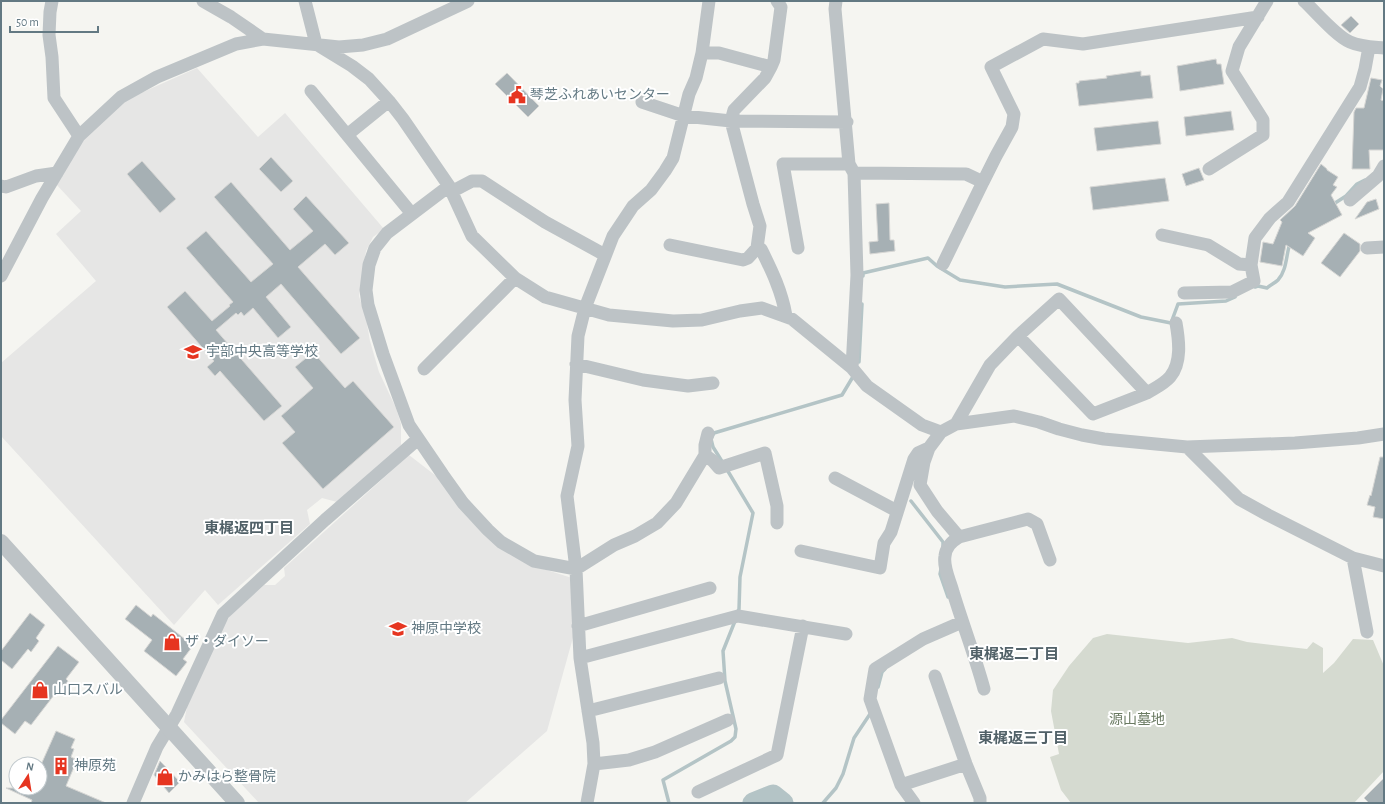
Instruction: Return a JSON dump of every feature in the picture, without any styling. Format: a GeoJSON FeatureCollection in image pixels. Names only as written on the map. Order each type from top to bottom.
{"type":"FeatureCollection","features":[{"type":"Feature","properties":{"kind":"street"},"geometry":{"type":"LineString","coordinates":[[52,1],[49,35],[52,57],[54,98],[79,136]]}},
{"type":"Feature","properties":{"kind":"street"},"geometry":{"type":"LineString","coordinates":[[203,1],[231,17],[263,39]]}},
{"type":"Feature","properties":{"kind":"street"},"geometry":{"type":"LineString","coordinates":[[305,1],[316,44],[352,66],[369,79],[389,101],[403,119],[450,189],[472,236],[515,278],[545,297],[609,315],[673,321],[702,320],[740,311],[762,308],[786,316],[792,319],[852,368],[867,386],[922,425],[942,432]]}},
{"type":"Feature","properties":{"kind":"street"},"geometry":{"type":"LineString","coordinates":[[1,276],[57,173],[79,136],[121,97],[157,77],[236,44],[263,39],[339,46],[364,45],[387,39],[468,1]]}},
{"type":"Feature","properties":{"kind":"street"},"geometry":{"type":"LineString","coordinates":[[587,803],[594,764],[594,744],[580,658],[576,569],[567,496],[578,446],[575,400],[578,336],[585,308],[613,236],[633,206],[651,190],[673,158],[702,53],[709,1]]}},
{"type":"Feature","properties":{"kind":"street"},"geometry":{"type":"LineString","coordinates":[[670,245],[743,260],[748,258],[756,248],[760,226],[731,121],[734,110],[765,78],[774,60],[781,8],[777,1]]}},
{"type":"Feature","properties":{"kind":"street"},"geometry":{"type":"LineString","coordinates":[[836,1],[835,9],[851,168],[857,275],[852,368]]}},
{"type":"Feature","properties":{"kind":"street"},"geometry":{"type":"LineString","coordinates":[[1209,170],[1263,135],[1262,120],[1232,71],[1239,47],[1267,1]]}},
{"type":"Feature","properties":{"kind":"street"},"geometry":{"type":"LineString","coordinates":[[1304,1],[1349,42],[1384,56]]}},
{"type":"Feature","properties":{"kind":"street"},"geometry":{"type":"LineString","coordinates":[[942,264],[1012,127],[1014,114],[991,67],[1043,39],[1083,44],[1258,17]]}},
{"type":"Feature","properties":{"kind":"street"},"geometry":{"type":"LineString","coordinates":[[1369,50],[1384,48]]}},
{"type":"Feature","properties":{"kind":"street"},"geometry":{"type":"LineString","coordinates":[[1184,293],[1232,292],[1254,281],[1251,265],[1255,238],[1270,218],[1288,202],[1360,87],[1369,50]]}},
{"type":"Feature","properties":{"kind":"street"},"geometry":{"type":"LineString","coordinates":[[702,53],[719,53],[771,67]]}},
{"type":"Feature","properties":{"kind":"street"},"geometry":{"type":"LineString","coordinates":[[311,91],[412,214]]}},
{"type":"Feature","properties":{"kind":"street"},"geometry":{"type":"LineString","coordinates":[[347,136],[389,101]]}},
{"type":"Feature","properties":{"kind":"street"},"geometry":{"type":"LineString","coordinates":[[642,102],[684,116],[731,121],[847,122]]}},
{"type":"Feature","properties":{"kind":"street"},"geometry":{"type":"LineString","coordinates":[[798,248],[783,164],[966,174],[983,182]]}},
{"type":"Feature","properties":{"kind":"street"},"geometry":{"type":"LineString","coordinates":[[1,186],[6,187],[36,176],[57,173]]}},
{"type":"Feature","properties":{"kind":"street"},"geometry":{"type":"LineString","coordinates":[[1350,200],[1382,173]]}},
{"type":"Feature","properties":{"kind":"street"},"geometry":{"type":"LineString","coordinates":[[605,255],[546,222],[482,181],[472,181],[450,189],[387,232],[375,248],[369,265],[366,290],[368,305],[383,354],[404,413],[418,439],[463,503],[501,542],[534,561],[576,569],[614,545],[635,536],[657,523],[676,503],[705,455],[705,446],[708,433]]}},
{"type":"Feature","properties":{"kind":"street"},"geometry":{"type":"LineString","coordinates":[[1162,235],[1208,245],[1239,264],[1251,265]]}},
{"type":"Feature","properties":{"kind":"street"},"geometry":{"type":"LineString","coordinates":[[1367,248],[1384,247]]}},
{"type":"Feature","properties":{"kind":"street"},"geometry":{"type":"LineString","coordinates":[[756,248],[761,249],[775,278],[784,302],[786,316]]}},
{"type":"Feature","properties":{"kind":"street"},"geometry":{"type":"LineString","coordinates":[[424,369],[515,278]]}},
{"type":"Feature","properties":{"kind":"street"},"geometry":{"type":"LineString","coordinates":[[956,424],[990,365],[1018,336],[1058,299],[1147,393]]}},
{"type":"Feature","properties":{"kind":"street"},"geometry":{"type":"LineString","coordinates":[[1018,336],[1093,414],[1147,393],[1171,376],[1176,367],[1179,346],[1176,323]]}},
{"type":"Feature","properties":{"kind":"street"},"geometry":{"type":"LineString","coordinates":[[576,364],[643,380],[688,386],[713,383]]}},
{"type":"Feature","properties":{"kind":"street"},"geometry":{"type":"LineString","coordinates":[[959,537],[937,511],[920,485],[924,462],[929,448],[942,432],[956,424],[1014,416],[1082,435],[1104,439],[1187,447],[1295,443],[1358,438],[1384,434]]}},
{"type":"Feature","properties":{"kind":"street"},"geometry":{"type":"LineString","coordinates":[[133,803],[157,747],[177,714],[223,614],[325,520],[418,439]]}},
{"type":"Feature","properties":{"kind":"street"},"geometry":{"type":"LineString","coordinates":[[1187,447],[1239,499],[1353,558],[1384,566]]}},
{"type":"Feature","properties":{"kind":"street"},"geometry":{"type":"LineString","coordinates":[[801,551],[880,568],[884,543],[891,532],[914,459],[918,453],[929,448]]}},
{"type":"Feature","properties":{"kind":"street"},"geometry":{"type":"LineString","coordinates":[[705,455],[719,468],[765,453],[777,506],[777,523]]}},
{"type":"Feature","properties":{"kind":"street"},"geometry":{"type":"LineString","coordinates":[[835,478],[897,511]]}},
{"type":"Feature","properties":{"kind":"street"},"geometry":{"type":"LineString","coordinates":[[984,689],[975,655],[962,622],[945,566],[945,555],[949,544],[959,537],[1028,519],[1037,524],[1050,560]]}},
{"type":"Feature","properties":{"kind":"street"},"geometry":{"type":"LineString","coordinates":[[1,542],[237,803]]}},
{"type":"Feature","properties":{"kind":"street"},"geometry":{"type":"LineString","coordinates":[[1353,558],[1367,632]]}},
{"type":"Feature","properties":{"kind":"street"},"geometry":{"type":"LineString","coordinates":[[578,626],[710,588]]}},
{"type":"Feature","properties":{"kind":"street"},"geometry":{"type":"LineString","coordinates":[[580,658],[738,616],[846,634]]}},
{"type":"Feature","properties":{"kind":"street"},"geometry":{"type":"LineString","coordinates":[[914,803],[901,785],[870,699],[875,669],[923,639],[962,622]]}},
{"type":"Feature","properties":{"kind":"street"},"geometry":{"type":"LineString","coordinates":[[698,792],[777,755],[803,626]]}},
{"type":"Feature","properties":{"kind":"street"},"geometry":{"type":"LineString","coordinates":[[935,676],[966,764],[980,798],[980,803]]}},
{"type":"Feature","properties":{"kind":"street"},"geometry":{"type":"LineString","coordinates":[[588,711],[719,678]]}},
{"type":"Feature","properties":{"kind":"street"},"geometry":{"type":"LineString","coordinates":[[594,764],[629,760],[655,752],[728,720]]}},
{"type":"Feature","properties":{"kind":"street"},"geometry":{"type":"LineString","coordinates":[[901,785],[966,764]]}},
{"type":"Feature","properties":{"kind":"shaded area","name":"宇部中央高等学校"},"geometry":{"type":"Polygon","coordinates":[[[197,68],[258,137],[285,113],[384,229],[373,237],[366,251],[359,296],[379,372],[396,408],[401,424],[401,445],[337,502],[322,498],[307,510],[310,524],[218,605],[205,590],[174,625],[1,436],[1,363],[96,281],[56,234],[81,211],[55,183],[80,142],[125,100],[197,68]]]}},
{"type":"Feature","properties":{"kind":"shaded area","name":"神原中学校"},"geometry":{"type":"Polygon","coordinates":[[[409,455],[440,479],[468,518],[500,547],[531,565],[572,578],[574,634],[547,731],[465,803],[259,803],[184,722],[187,707],[224,624],[231,615],[264,585],[275,585],[285,576],[284,568],[409,455]]]}},
{"type":"Feature","properties":{"kind":"green space","name":"源山墓地"},"geometry":{"type":"Polygon","coordinates":[[[1107,634],[1188,643],[1232,638],[1247,642],[1307,649],[1313,642],[1323,648],[1323,673],[1334,663],[1353,639],[1373,640],[1384,666],[1384,771],[1354,803],[1071,803],[1061,790],[1050,757],[1059,754],[1051,711],[1053,690],[1069,666],[1093,638],[1107,634]]]}},
{"type":"Feature","properties":{"kind":"building"},"geometry":{"type":"Polygon","coordinates":[[[1351,16],[1359,24],[1350,33],[1341,25],[1351,16]]]}},
{"type":"Feature","properties":{"kind":"building"},"geometry":{"type":"Polygon","coordinates":[[[1216,59],[1217,64],[1221,64],[1224,84],[1180,91],[1177,66],[1216,59]]]}},
{"type":"Feature","properties":{"kind":"building"},"geometry":{"type":"Polygon","coordinates":[[[1141,71],[1141,76],[1150,75],[1153,98],[1079,106],[1076,83],[1079,83],[1079,81],[1107,78],[1106,76],[1141,71]]]}},
{"type":"Feature","properties":{"kind":"building","name":"琴芝ふれあいセンター"},"geometry":{"type":"Polygon","coordinates":[[[507,73],[539,106],[528,117],[495,84],[507,73]]]}},
{"type":"Feature","properties":{"kind":"building"},"geometry":{"type":"Polygon","coordinates":[[[1371,78],[1382,80],[1380,86],[1383,89],[1381,100],[1384,101],[1384,150],[1369,150],[1370,169],[1352,169],[1354,112],[1356,108],[1364,108],[1371,78]]]}},
{"type":"Feature","properties":{"kind":"building"},"geometry":{"type":"Polygon","coordinates":[[[1231,111],[1234,130],[1186,136],[1184,117],[1231,111]]]}},
{"type":"Feature","properties":{"kind":"building"},"geometry":{"type":"Polygon","coordinates":[[[1158,121],[1161,144],[1097,151],[1094,128],[1158,121]]]}},
{"type":"Feature","properties":{"kind":"building"},"geometry":{"type":"Polygon","coordinates":[[[271,157],[293,181],[281,192],[259,169],[271,157]]]}},
{"type":"Feature","properties":{"kind":"building"},"geometry":{"type":"Polygon","coordinates":[[[142,161],[176,199],[160,213],[127,174],[142,161]]]}},
{"type":"Feature","properties":{"kind":"building"},"geometry":{"type":"Polygon","coordinates":[[[1321,164],[1338,177],[1333,185],[1337,187],[1331,195],[1342,215],[1308,233],[1315,238],[1303,256],[1286,245],[1282,266],[1260,262],[1263,242],[1273,244],[1282,222],[1280,220],[1295,206],[1321,164]]]}},
{"type":"Feature","properties":{"kind":"building"},"geometry":{"type":"Polygon","coordinates":[[[1199,168],[1204,180],[1186,186],[1182,174],[1199,168]]]}},
{"type":"Feature","properties":{"kind":"building"},"geometry":{"type":"Polygon","coordinates":[[[1165,178],[1169,201],[1093,210],[1090,187],[1165,178]]]}},
{"type":"Feature","properties":{"kind":"building"},"geometry":{"type":"Polygon","coordinates":[[[231,182],[290,250],[313,231],[293,209],[306,196],[349,243],[335,255],[325,244],[298,267],[360,338],[341,354],[281,284],[266,297],[291,327],[278,338],[253,308],[244,316],[241,312],[238,315],[236,313],[216,330],[282,406],[264,421],[220,371],[215,376],[207,367],[214,361],[167,307],[185,291],[212,321],[233,302],[186,248],[206,231],[251,282],[273,264],[214,197],[231,182]]]}},
{"type":"Feature","properties":{"kind":"building"},"geometry":{"type":"Polygon","coordinates":[[[1376,199],[1379,209],[1355,219],[1367,202],[1376,199]]]}},
{"type":"Feature","properties":{"kind":"building"},"geometry":{"type":"Polygon","coordinates":[[[889,203],[890,240],[894,240],[895,251],[870,254],[869,242],[878,241],[876,204],[889,203]]]}},
{"type":"Feature","properties":{"kind":"building"},"geometry":{"type":"Polygon","coordinates":[[[1344,233],[1360,244],[1360,251],[1340,277],[1321,263],[1344,233]]]}},
{"type":"Feature","properties":{"kind":"building"},"geometry":{"type":"Polygon","coordinates":[[[314,353],[345,388],[353,381],[394,427],[323,489],[282,443],[295,432],[281,416],[313,388],[295,367],[314,353]]]}},
{"type":"Feature","properties":{"kind":"building"},"geometry":{"type":"Polygon","coordinates":[[[1380,457],[1384,457],[1384,519],[1373,517],[1375,507],[1367,505],[1370,495],[1371,496],[1380,457]]]}},
{"type":"Feature","properties":{"kind":"building","name":"ザ・ダイソー"},"geometry":{"type":"Polygon","coordinates":[[[136,605],[151,617],[153,614],[186,640],[188,638],[195,643],[183,659],[187,662],[176,676],[144,651],[152,640],[125,619],[136,605]]]}},
{"type":"Feature","properties":{"kind":"building"},"geometry":{"type":"Polygon","coordinates":[[[30,613],[45,625],[36,638],[39,641],[31,652],[28,649],[12,669],[1,660],[1,651],[30,613]]]}},
{"type":"Feature","properties":{"kind":"building","name":"山口スバル"},"geometry":{"type":"Polygon","coordinates":[[[58,646],[79,662],[66,679],[68,681],[63,688],[61,686],[31,725],[25,721],[15,734],[1,723],[1,720],[58,646]]]}},
{"type":"Feature","properties":{"kind":"building","name":"神原苑"},"geometry":{"type":"Polygon","coordinates":[[[56,731],[75,739],[71,748],[74,749],[71,757],[77,760],[66,786],[106,803],[31,803],[32,800],[23,796],[48,796],[48,756],[45,756],[56,731]]]}},
{"type":"Feature","properties":{"kind":"building","name":"かみはら整骨院"},"geometry":{"type":"Polygon","coordinates":[[[160,761],[180,782],[169,793],[154,775],[160,761]]]}},
{"type":"Feature","properties":{"kind":"building"},"geometry":{"type":"Polygon","coordinates":[[[1384,778],[1384,803],[1369,803],[1364,798],[1384,778]]]}},
{"type":"Feature","properties":{"kind":"waterway"},"geometry":{"type":"LineString","coordinates":[[1332,205],[1346,196],[1357,184],[1365,180]]}},
{"type":"Feature","properties":{"kind":"waterway"},"geometry":{"type":"LineString","coordinates":[[1255,287],[1258,286],[1267,288],[1278,280],[1285,267],[1290,243]]}},
{"type":"Feature","properties":{"kind":"waterway"},"geometry":{"type":"LineString","coordinates":[[863,276],[863,273],[928,258],[937,266],[960,280],[1005,287],[1057,284],[1141,317],[1171,323],[1178,304],[1226,301],[1235,297]]}},
{"type":"Feature","properties":{"kind":"waterway"},"geometry":{"type":"LineString","coordinates":[[859,362],[862,304]]}},
{"type":"Feature","properties":{"kind":"waterway"},"geometry":{"type":"LineString","coordinates":[[723,463],[713,447],[711,439],[714,433],[842,395],[854,375]]}},
{"type":"Feature","properties":{"kind":"waterway"},"geometry":{"type":"LineString","coordinates":[[726,468],[753,513],[740,577],[739,609],[737,613]]}},
{"type":"Feature","properties":{"kind":"waterway"},"geometry":{"type":"LineString","coordinates":[[911,501],[943,542],[943,547]]}},
{"type":"Feature","properties":{"kind":"waterway"},"geometry":{"type":"LineString","coordinates":[[941,569],[940,574],[948,597]]}},
{"type":"Feature","properties":{"kind":"waterway"},"geometry":{"type":"LineString","coordinates":[[669,803],[663,780],[731,741],[735,737],[736,729],[725,681],[723,651],[735,621]]}},
{"type":"Feature","properties":{"kind":"waterway"},"geometry":{"type":"LineString","coordinates":[[878,687],[882,672],[885,669]]}},
{"type":"Feature","properties":{"kind":"waterway"},"geometry":{"type":"LineString","coordinates":[[823,803],[836,788],[843,774],[854,738],[870,714]]}},
{"type":"Feature","properties":{"kind":"waterway"},"geometry":{"type":"LineString","coordinates":[[753,803],[773,795],[783,803]]}},
{"type":"Feature","properties":{"kind":"place","name":"琴芝ふれあいセンター"},"geometry":{"type":"Point","coordinates":[517,95]}},
{"type":"Feature","properties":{"kind":"place","name":"宇部中央高等学校"},"geometry":{"type":"Point","coordinates":[193,352]}},
{"type":"Feature","properties":{"kind":"place","name":"神原中学校"},"geometry":{"type":"Point","coordinates":[398,629]}},
{"type":"Feature","properties":{"kind":"place","name":"ザ・ダイソー"},"geometry":{"type":"Point","coordinates":[172,642]}},
{"type":"Feature","properties":{"kind":"place","name":"山口スバル"},"geometry":{"type":"Point","coordinates":[40,690]}},
{"type":"Feature","properties":{"kind":"place","name":"神原苑"},"geometry":{"type":"Point","coordinates":[61,766]}},
{"type":"Feature","properties":{"kind":"place","name":"かみはら整骨院"},"geometry":{"type":"Point","coordinates":[165,777]}},
{"type":"Feature","properties":{"kind":"district","name":"東梶返四丁目"},"geometry":{"type":"Point","coordinates":[249,528]}},
{"type":"Feature","properties":{"kind":"district","name":"東梶返二丁目"},"geometry":{"type":"Point","coordinates":[1014,654]}},
{"type":"Feature","properties":{"kind":"district","name":"東梶返三丁目"},"geometry":{"type":"Point","coordinates":[1023,738]}}]}
